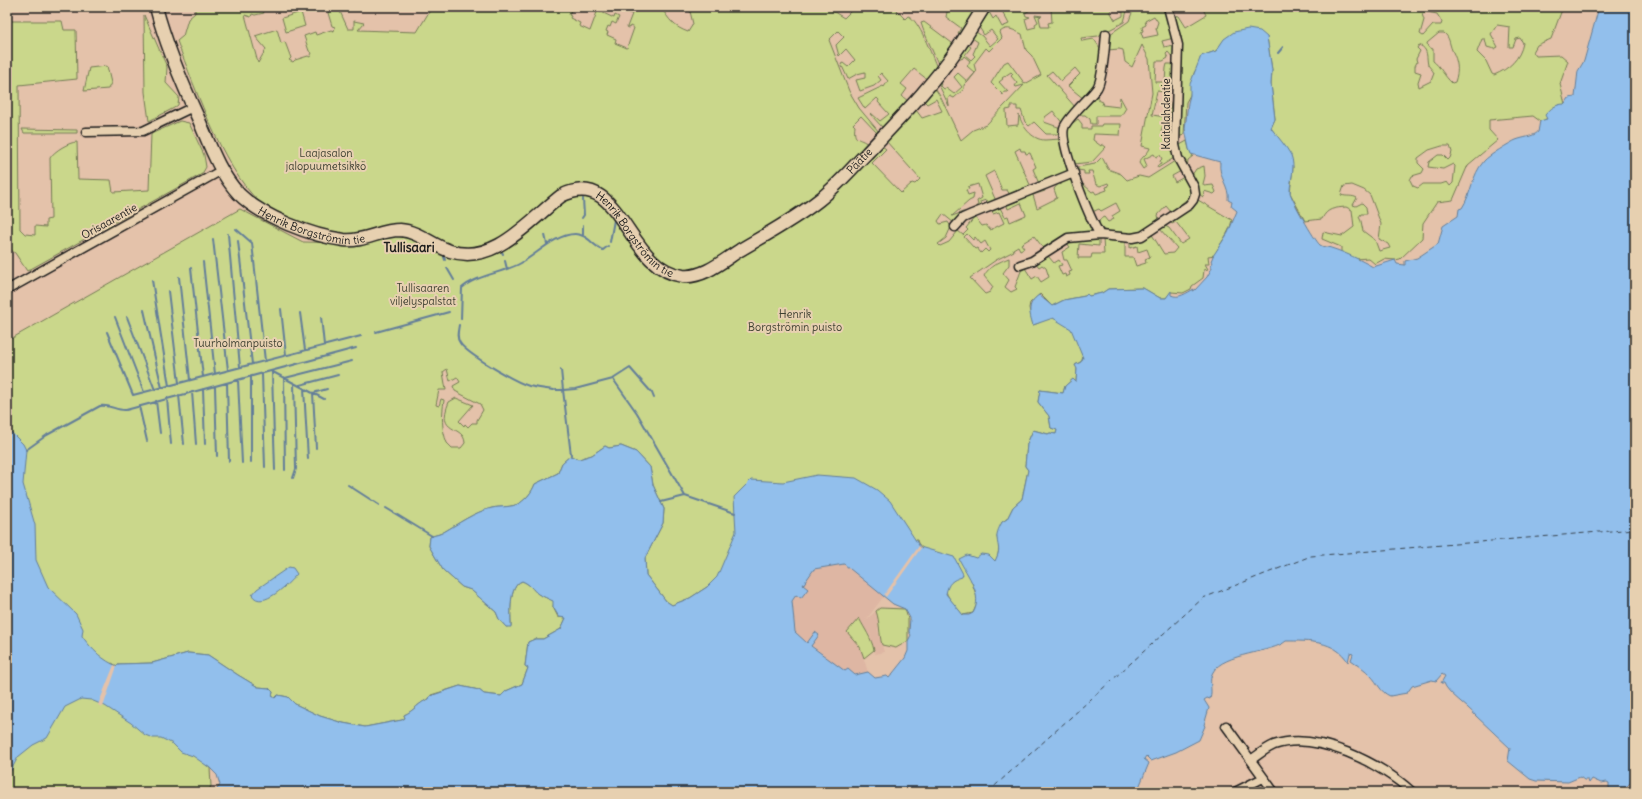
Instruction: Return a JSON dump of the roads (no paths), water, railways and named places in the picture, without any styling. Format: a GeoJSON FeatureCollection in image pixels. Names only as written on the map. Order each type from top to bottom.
{"type":"FeatureCollection","features":[{"type":"Feature","properties":{"kind":"street","name":"Henrik Borgströmin tie"},"geometry":{"type":"LineString","coordinates":[[156,7],[168,47],[193,107],[222,170],[239,194],[258,209],[316,234],[338,239],[356,240],[386,232],[402,230],[416,234],[450,251],[466,254],[483,251],[503,243],[561,196],[577,190],[588,191],[600,196],[610,204],[640,248],[653,262],[678,275],[694,275],[700,273]]}},
{"type":"Feature","properties":{"kind":"street","name":"Päätie"},"geometry":{"type":"LineString","coordinates":[[700,273],[806,210],[829,191],[921,94],[957,49],[984,7]]}},
{"type":"Feature","properties":{"kind":"street","name":"Kaitalahdentie"},"geometry":{"type":"LineString","coordinates":[[1100,235],[1127,238],[1142,236],[1189,205],[1195,197],[1194,187],[1178,158],[1175,145],[1178,45],[1168,7]]}},
{"type":"Feature","properties":{"kind":"street"},"geometry":{"type":"LineString","coordinates":[[1020,265],[1032,262],[1068,238],[1100,235],[1094,226],[1074,173],[1063,135],[1064,129],[1069,120],[1097,87],[1106,34]]}},
{"type":"Feature","properties":{"kind":"street"},"geometry":{"type":"LineString","coordinates":[[86,132],[143,131],[193,107]]}},
{"type":"Feature","properties":{"kind":"street","name":"Orisaarentie"},"geometry":{"type":"LineString","coordinates":[[7,290],[222,170]]}},
{"type":"Feature","properties":{"kind":"street"},"geometry":{"type":"LineString","coordinates":[[955,227],[963,218],[1074,173]]}},
{"type":"Feature","properties":{"kind":"street"},"geometry":{"type":"LineString","coordinates":[[1226,726],[1274,792]]}},
{"type":"Feature","properties":{"kind":"street"},"geometry":{"type":"LineString","coordinates":[[1251,760],[1263,751],[1275,745],[1293,742],[1316,743],[1351,754],[1375,766],[1394,777],[1412,792]]}},
{"type":"Feature","properties":{"kind":"street"},"geometry":{"type":"LineString","coordinates":[[1235,792],[1263,778]]}},
{"type":"Feature","properties":{"kind":"water"},"geometry":{"type":"Polygon","coordinates":[[[1599,7],[1635,7],[1635,776],[1631,776],[1631,782],[1626,787],[1627,792],[1615,792],[1609,788],[1609,783],[1607,782],[1601,783],[1592,779],[1589,783],[1588,780],[1584,780],[1580,777],[1568,782],[1536,781],[1530,779],[1508,761],[1510,748],[1453,695],[1444,683],[1441,683],[1445,676],[1442,674],[1436,681],[1432,680],[1412,686],[1407,693],[1390,696],[1381,690],[1366,671],[1351,660],[1353,654],[1350,653],[1348,662],[1336,649],[1320,643],[1294,641],[1286,641],[1271,648],[1237,657],[1218,666],[1212,675],[1210,699],[1207,698],[1204,700],[1209,708],[1205,726],[1199,740],[1176,752],[1151,761],[1146,756],[1144,759],[1149,763],[1137,792],[215,792],[220,785],[217,775],[193,756],[181,752],[173,744],[161,738],[153,738],[145,735],[131,723],[105,706],[91,700],[81,699],[65,707],[47,738],[33,745],[18,757],[7,778],[7,428],[23,444],[26,450],[23,484],[35,525],[36,560],[48,587],[76,614],[83,629],[82,636],[98,654],[117,666],[118,664],[152,663],[188,653],[208,655],[258,687],[269,688],[273,692],[272,696],[275,698],[278,695],[288,697],[295,704],[320,716],[343,723],[365,727],[402,720],[405,718],[404,715],[422,702],[429,699],[430,696],[460,686],[479,690],[484,694],[501,696],[506,691],[522,684],[528,668],[525,666],[528,642],[535,639],[543,639],[561,629],[566,618],[559,617],[553,607],[553,601],[538,594],[529,585],[522,581],[514,589],[511,601],[511,627],[506,627],[499,619],[496,612],[471,590],[462,587],[443,570],[429,546],[430,537],[442,533],[479,512],[495,507],[513,506],[520,503],[529,495],[535,484],[558,473],[562,463],[570,456],[579,459],[592,455],[605,446],[609,448],[621,446],[636,452],[650,467],[653,485],[664,509],[663,523],[645,558],[646,575],[666,601],[672,605],[690,598],[707,587],[717,577],[736,532],[734,497],[751,480],[783,482],[817,475],[856,478],[877,490],[890,501],[920,547],[954,557],[963,574],[962,577],[951,582],[946,594],[963,615],[969,615],[973,613],[976,606],[976,592],[959,559],[967,555],[976,558],[981,554],[989,555],[995,561],[999,551],[997,536],[999,528],[1002,522],[1007,519],[1013,507],[1022,499],[1028,470],[1025,466],[1027,444],[1033,430],[1048,434],[1056,434],[1057,430],[1051,428],[1049,416],[1038,402],[1040,390],[1063,393],[1065,386],[1073,379],[1076,382],[1077,369],[1075,365],[1081,362],[1083,358],[1071,329],[1053,318],[1033,325],[1030,312],[1032,301],[1039,295],[1052,306],[1064,300],[1085,296],[1087,294],[1089,296],[1102,293],[1108,289],[1143,288],[1160,298],[1166,298],[1171,291],[1171,295],[1182,295],[1194,289],[1193,291],[1195,290],[1207,277],[1212,268],[1211,265],[1213,262],[1211,261],[1213,256],[1228,233],[1237,211],[1231,206],[1232,202],[1228,200],[1227,190],[1221,173],[1220,162],[1191,154],[1185,129],[1190,95],[1190,84],[1201,56],[1216,51],[1224,39],[1234,32],[1248,29],[1260,31],[1267,37],[1272,70],[1271,84],[1275,119],[1271,128],[1291,155],[1293,164],[1290,187],[1291,196],[1308,228],[1320,245],[1330,247],[1347,254],[1373,267],[1395,260],[1397,264],[1405,265],[1405,261],[1417,258],[1438,244],[1443,226],[1458,216],[1459,209],[1462,208],[1468,196],[1476,173],[1484,161],[1513,141],[1536,134],[1538,132],[1540,121],[1547,119],[1545,115],[1549,110],[1556,106],[1565,104],[1569,98],[1575,97],[1578,71],[1584,61],[1599,7]],[[844,564],[814,569],[803,585],[808,589],[801,598],[796,595],[792,601],[795,632],[807,643],[815,632],[819,635],[811,646],[845,671],[848,669],[855,675],[868,672],[875,678],[887,676],[889,678],[905,658],[908,651],[908,641],[911,635],[909,632],[910,618],[905,609],[893,604],[844,564]]]}},
{"type":"Feature","properties":{"kind":"water"},"geometry":{"type":"Polygon","coordinates":[[[289,567],[293,568],[297,574],[282,589],[269,598],[262,600],[256,599],[252,595],[257,589],[289,567]]]}},
{"type":"Feature","properties":{"kind":"waterway"},"geometry":{"type":"LineString","coordinates":[[1278,53],[1283,47]]}},
{"type":"Feature","properties":{"kind":"waterway"},"geometry":{"type":"LineString","coordinates":[[582,218],[584,215],[583,199]]}},
{"type":"Feature","properties":{"kind":"waterway"},"geometry":{"type":"LineString","coordinates":[[610,242],[614,220]]}},
{"type":"Feature","properties":{"kind":"waterway"},"geometry":{"type":"LineString","coordinates":[[583,225],[583,235]]}},
{"type":"Feature","properties":{"kind":"waterway"},"geometry":{"type":"LineString","coordinates":[[236,229],[252,243],[265,361]]}},
{"type":"Feature","properties":{"kind":"waterway"},"geometry":{"type":"LineString","coordinates":[[228,234],[240,367]]}},
{"type":"Feature","properties":{"kind":"waterway"},"geometry":{"type":"LineString","coordinates":[[461,319],[462,288],[482,277],[521,263],[561,237],[575,234],[583,236],[603,250],[608,246]]}},
{"type":"Feature","properties":{"kind":"waterway"},"geometry":{"type":"LineString","coordinates":[[545,235],[547,244]]}},
{"type":"Feature","properties":{"kind":"waterway"},"geometry":{"type":"LineString","coordinates":[[213,239],[228,370]]}},
{"type":"Feature","properties":{"kind":"waterway"},"geometry":{"type":"LineString","coordinates":[[238,241],[252,364]]}},
{"type":"Feature","properties":{"kind":"waterway"},"geometry":{"type":"LineString","coordinates":[[505,261],[507,269]]}},
{"type":"Feature","properties":{"kind":"waterway"},"geometry":{"type":"LineString","coordinates":[[203,262],[215,374]]}},
{"type":"Feature","properties":{"kind":"waterway"},"geometry":{"type":"LineString","coordinates":[[191,268],[203,377]]}},
{"type":"Feature","properties":{"kind":"waterway"},"geometry":{"type":"LineString","coordinates":[[447,268],[454,280]]}},
{"type":"Feature","properties":{"kind":"waterway"},"geometry":{"type":"LineString","coordinates":[[179,277],[190,380]]}},
{"type":"Feature","properties":{"kind":"waterway"},"geometry":{"type":"LineString","coordinates":[[152,280],[169,386]]}},
{"type":"Feature","properties":{"kind":"waterway"},"geometry":{"type":"LineString","coordinates":[[168,291],[179,383]]}},
{"type":"Feature","properties":{"kind":"waterway"},"geometry":{"type":"LineString","coordinates":[[281,309],[286,355]]}},
{"type":"Feature","properties":{"kind":"waterway"},"geometry":{"type":"LineString","coordinates":[[144,310],[162,388]]}},
{"type":"Feature","properties":{"kind":"waterway"},"geometry":{"type":"LineString","coordinates":[[376,332],[449,312]]}},
{"type":"Feature","properties":{"kind":"waterway"},"geometry":{"type":"LineString","coordinates":[[300,313],[305,350]]}},
{"type":"Feature","properties":{"kind":"waterway"},"geometry":{"type":"LineString","coordinates":[[115,317],[144,392]]}},
{"type":"Feature","properties":{"kind":"waterway"},"geometry":{"type":"LineString","coordinates":[[127,317],[155,390]]}},
{"type":"Feature","properties":{"kind":"waterway"},"geometry":{"type":"LineString","coordinates":[[321,317],[324,345]]}},
{"type":"Feature","properties":{"kind":"waterway"},"geometry":{"type":"LineString","coordinates":[[459,325],[459,341],[464,348],[472,354],[503,374],[522,383],[529,386],[554,390]]}},
{"type":"Feature","properties":{"kind":"waterway"},"geometry":{"type":"LineString","coordinates":[[107,332],[133,395],[361,336]]}},
{"type":"Feature","properties":{"kind":"waterway"},"geometry":{"type":"LineString","coordinates":[[26,450],[47,435],[100,406],[126,410],[356,348]]}},
{"type":"Feature","properties":{"kind":"waterway"},"geometry":{"type":"LineString","coordinates":[[285,378],[352,361]]}},
{"type":"Feature","properties":{"kind":"waterway"},"geometry":{"type":"LineString","coordinates":[[561,370],[563,390],[575,389],[613,379],[630,368],[652,393],[654,398]]}},
{"type":"Feature","properties":{"kind":"waterway"},"geometry":{"type":"LineString","coordinates":[[272,372],[275,470]]}},
{"type":"Feature","properties":{"kind":"waterway"},"geometry":{"type":"LineString","coordinates":[[273,372],[324,399]]}},
{"type":"Feature","properties":{"kind":"waterway"},"geometry":{"type":"LineString","coordinates":[[262,374],[265,467]]}},
{"type":"Feature","properties":{"kind":"waterway"},"geometry":{"type":"LineString","coordinates":[[300,385],[338,375]]}},
{"type":"Feature","properties":{"kind":"waterway"},"geometry":{"type":"LineString","coordinates":[[251,377],[251,462]]}},
{"type":"Feature","properties":{"kind":"waterway"},"geometry":{"type":"LineString","coordinates":[[284,377],[285,470]]}},
{"type":"Feature","properties":{"kind":"waterway"},"geometry":{"type":"LineString","coordinates":[[613,379],[637,413],[685,496],[735,513]]}},
{"type":"Feature","properties":{"kind":"waterway"},"geometry":{"type":"LineString","coordinates":[[238,380],[242,463]]}},
{"type":"Feature","properties":{"kind":"waterway"},"geometry":{"type":"LineString","coordinates":[[227,383],[229,461]]}},
{"type":"Feature","properties":{"kind":"waterway"},"geometry":{"type":"LineString","coordinates":[[293,478],[296,469],[294,383]]}},
{"type":"Feature","properties":{"kind":"waterway"},"geometry":{"type":"LineString","coordinates":[[215,387],[217,456]]}},
{"type":"Feature","properties":{"kind":"waterway"},"geometry":{"type":"LineString","coordinates":[[304,388],[308,459]]}},
{"type":"Feature","properties":{"kind":"waterway"},"geometry":{"type":"LineString","coordinates":[[203,389],[205,444]]}},
{"type":"Feature","properties":{"kind":"waterway"},"geometry":{"type":"LineString","coordinates":[[316,448],[313,393],[327,389]]}},
{"type":"Feature","properties":{"kind":"waterway"},"geometry":{"type":"LineString","coordinates":[[556,390],[563,390],[571,455]]}},
{"type":"Feature","properties":{"kind":"waterway"},"geometry":{"type":"LineString","coordinates":[[192,392],[196,444]]}},
{"type":"Feature","properties":{"kind":"waterway"},"geometry":{"type":"LineString","coordinates":[[179,395],[184,444]]}},
{"type":"Feature","properties":{"kind":"waterway"},"geometry":{"type":"LineString","coordinates":[[167,398],[171,444]]}},
{"type":"Feature","properties":{"kind":"waterway"},"geometry":{"type":"LineString","coordinates":[[156,401],[160,433]]}},
{"type":"Feature","properties":{"kind":"waterway"},"geometry":{"type":"LineString","coordinates":[[139,406],[147,441]]}},
{"type":"Feature","properties":{"kind":"waterway"},"geometry":{"type":"LineString","coordinates":[[348,485],[379,505]]}},
{"type":"Feature","properties":{"kind":"waterway"},"geometry":{"type":"LineString","coordinates":[[661,502],[685,496]]}},
{"type":"Feature","properties":{"kind":"waterway"},"geometry":{"type":"LineString","coordinates":[[386,508],[432,536]]}},
{"type":"Feature","properties":{"kind":"district","name":"Tullisaari"},"geometry":{"type":"Point","coordinates":[409,247]}},
{"type":"Feature","properties":{"kind":"park label","name":"Laajasalon jalopuumetsikkö"},"geometry":{"type":"Point","coordinates":[326,159]}},
{"type":"Feature","properties":{"kind":"park label","name":"Tullisaaren viljelyspalstat"},"geometry":{"type":"Point","coordinates":[423,294]}},
{"type":"Feature","properties":{"kind":"park label","name":"Henrik Borgströmin puisto"},"geometry":{"type":"Point","coordinates":[795,320]}},
{"type":"Feature","properties":{"kind":"park label","name":"Tuurholmanpuisto"},"geometry":{"type":"Point","coordinates":[238,343]}}]}
